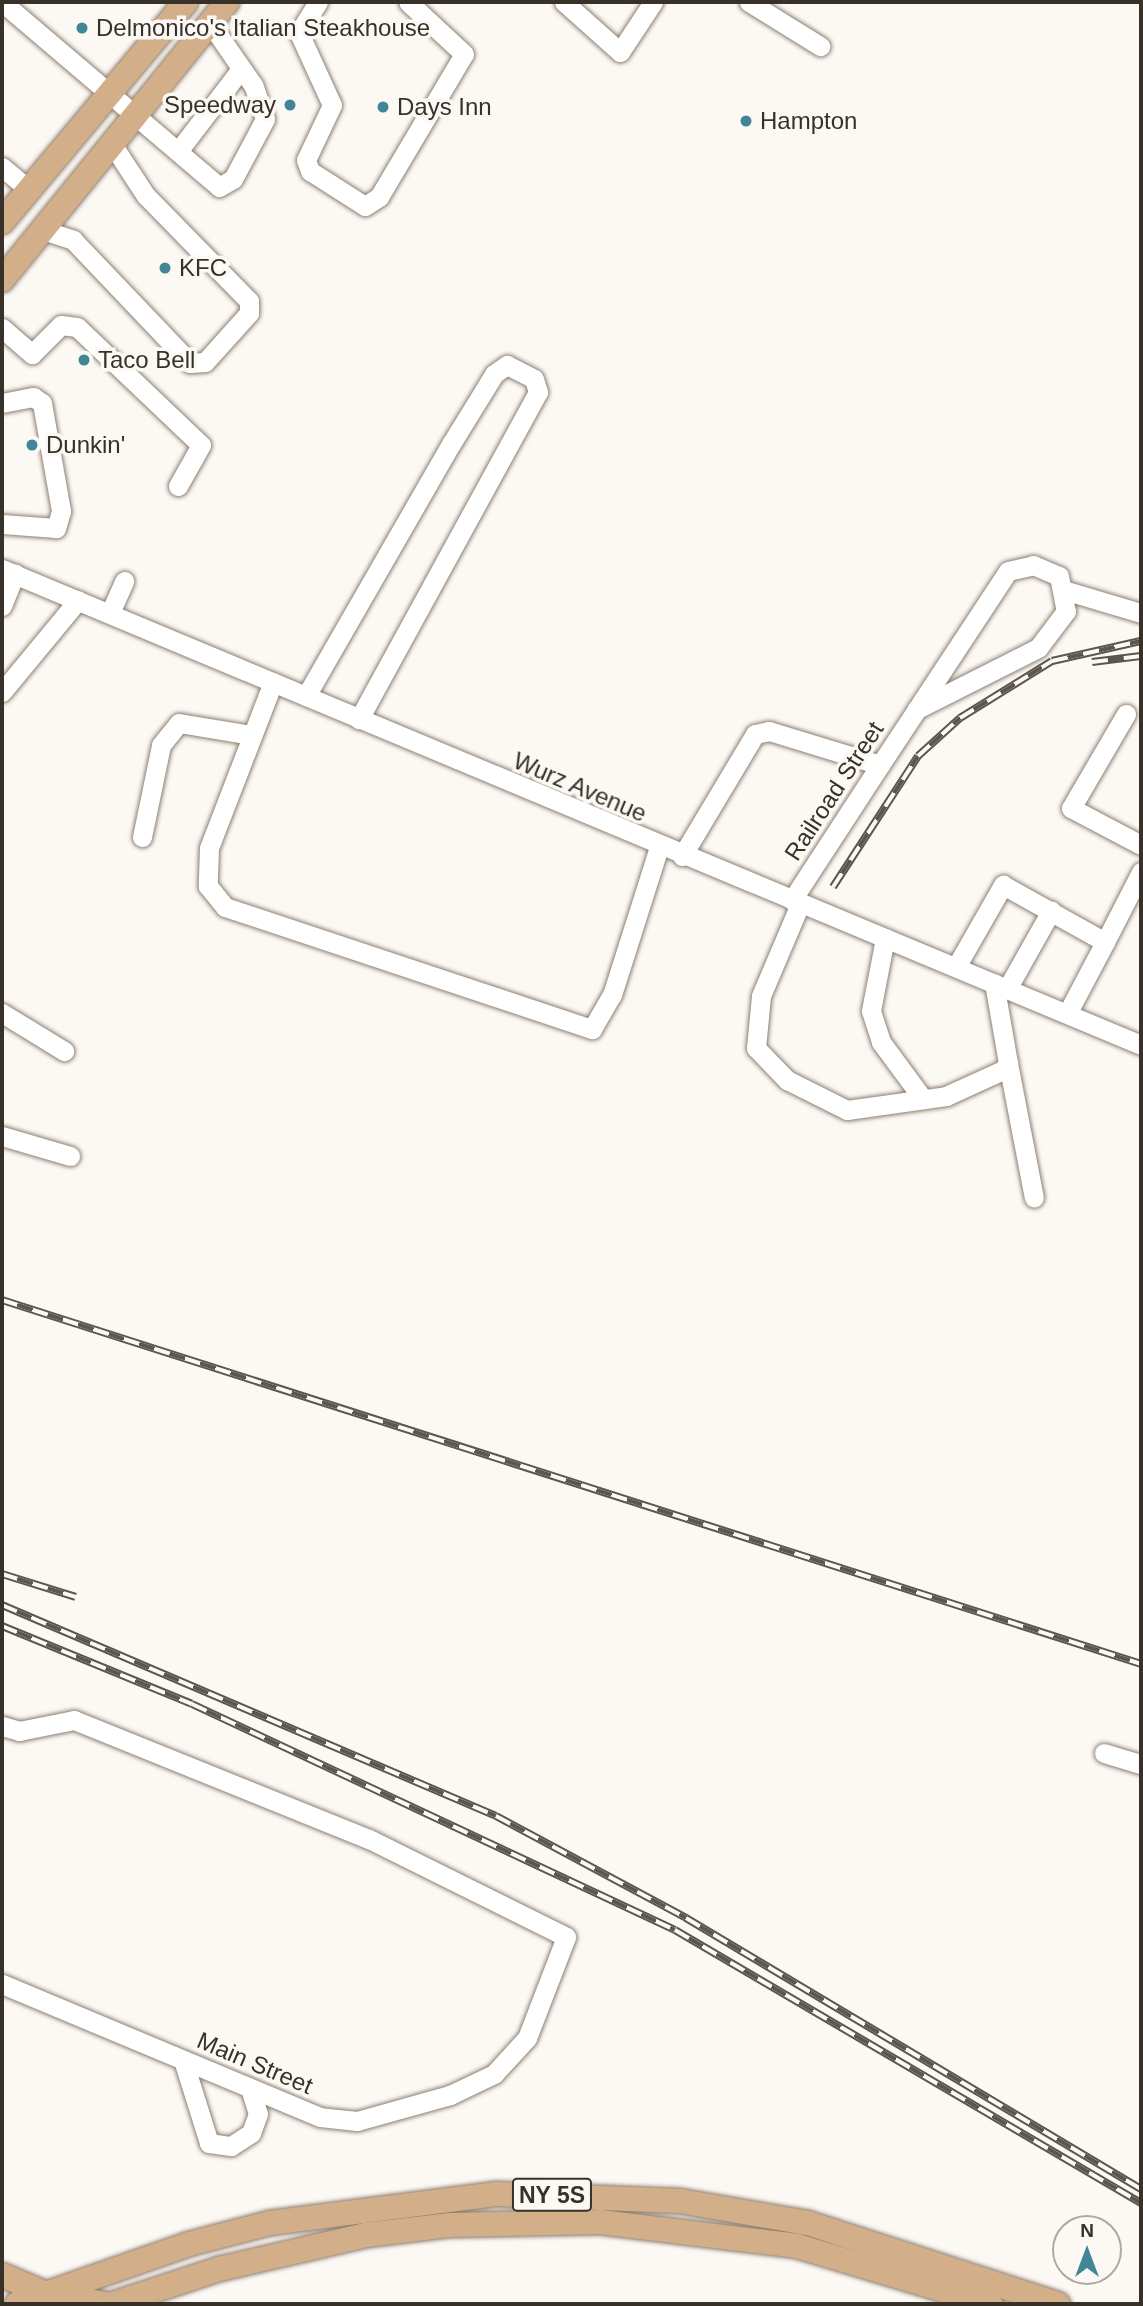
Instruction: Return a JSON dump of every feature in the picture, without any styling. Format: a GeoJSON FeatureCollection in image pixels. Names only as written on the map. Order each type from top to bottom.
{"type":"FeatureCollection","features":[{"type":"Feature","properties":{"kind":"main road"},"geometry":{"type":"LineString","coordinates":[[2,222],[185,2]]}},
{"type":"Feature","properties":{"kind":"main road"},"geometry":{"type":"LineString","coordinates":[[2,280],[227,2]]}},
{"type":"Feature","properties":{"kind":"main road","name":"NY 5S"},"geometry":{"type":"LineString","coordinates":[[17,2304],[50,2298],[270,2223],[495,2194],[680,2201],[808,2223],[1058,2304]]}},
{"type":"Feature","properties":{"kind":"main road","name":"NY 5S"},"geometry":{"type":"LineString","coordinates":[[113,2304],[219,2269],[366,2235],[450,2225],[600,2222],[797,2246],[990,2304]]}},
{"type":"Feature","properties":{"kind":"main road"},"geometry":{"type":"LineString","coordinates":[[2,2275],[50,2298],[105,2304]]}},
{"type":"Feature","properties":{"kind":"street"},"geometry":{"type":"LineString","coordinates":[[4,2],[132,119],[178,150],[219,187],[233,179],[265,119],[241,69],[210,23]]}},
{"type":"Feature","properties":{"kind":"street"},"geometry":{"type":"LineString","coordinates":[[318,2],[299,33],[332,105],[306,160],[310,171],[365,206],[379,197],[464,54],[408,2]]}},
{"type":"Feature","properties":{"kind":"street"},"geometry":{"type":"LineString","coordinates":[[565,2],[620,52],[653,2]]}},
{"type":"Feature","properties":{"kind":"street"},"geometry":{"type":"LineString","coordinates":[[749,2],[820,46]]}},
{"type":"Feature","properties":{"kind":"street"},"geometry":{"type":"LineString","coordinates":[[178,150],[241,69]]}},
{"type":"Feature","properties":{"kind":"street"},"geometry":{"type":"LineString","coordinates":[[43,230],[73,240],[190,363],[205,362],[249,313],[249,301],[145,197],[112,144]]}},
{"type":"Feature","properties":{"kind":"street"},"geometry":{"type":"LineString","coordinates":[[2,167],[29,190]]}},
{"type":"Feature","properties":{"kind":"street"},"geometry":{"type":"LineString","coordinates":[[2,328],[32,354],[61,325],[77,327],[201,445],[178,486]]}},
{"type":"Feature","properties":{"kind":"street"},"geometry":{"type":"LineString","coordinates":[[306,696],[451,444],[494,374],[507,365],[534,379],[538,392],[359,719]]}},
{"type":"Feature","properties":{"kind":"street"},"geometry":{"type":"LineString","coordinates":[[2,403],[33,397],[42,403],[61,511],[56,528],[2,524]]}},
{"type":"Feature","properties":{"kind":"street","name":"Railroad Street"},"geometry":{"type":"LineString","coordinates":[[917,709],[1038,648],[1056,631],[1067,591],[1059,576],[1033,565],[1008,572],[917,709],[880,765],[796,902],[761,996],[756,1048],[764,1062],[803,1090],[847,1110],[946,1096],[1007,1063]]}},
{"type":"Feature","properties":{"kind":"street"},"geometry":{"type":"LineString","coordinates":[[2,606],[8,572]]}},
{"type":"Feature","properties":{"kind":"street","name":"Wurz Avenue"},"geometry":{"type":"LineString","coordinates":[[8,572],[659,847],[1141,1045]]}},
{"type":"Feature","properties":{"kind":"street"},"geometry":{"type":"LineString","coordinates":[[110,613],[124,581]]}},
{"type":"Feature","properties":{"kind":"street"},"geometry":{"type":"LineString","coordinates":[[1067,591],[1141,613]]}},
{"type":"Feature","properties":{"kind":"street"},"geometry":{"type":"LineString","coordinates":[[2,692],[78,600]]}},
{"type":"Feature","properties":{"kind":"street"},"geometry":{"type":"LineString","coordinates":[[273,682],[209,848],[208,886],[225,907],[592,1029],[612,995],[659,847]]}},
{"type":"Feature","properties":{"kind":"street"},"geometry":{"type":"LineString","coordinates":[[1126,714],[1071,808],[1141,845]]}},
{"type":"Feature","properties":{"kind":"street"},"geometry":{"type":"LineString","coordinates":[[142,837],[161,745],[178,723],[251,735]]}},
{"type":"Feature","properties":{"kind":"street"},"geometry":{"type":"LineString","coordinates":[[682,856],[755,734],[769,731],[880,765]]}},
{"type":"Feature","properties":{"kind":"street"},"geometry":{"type":"LineString","coordinates":[[1067,1014],[1141,872]]}},
{"type":"Feature","properties":{"kind":"street"},"geometry":{"type":"LineString","coordinates":[[956,967],[1003,885],[1105,942]]}},
{"type":"Feature","properties":{"kind":"street"},"geometry":{"type":"LineString","coordinates":[[1034,1198],[1007,1063],[1000,986],[1051,911]]}},
{"type":"Feature","properties":{"kind":"street"},"geometry":{"type":"LineString","coordinates":[[885,938],[871,1012],[881,1042],[923,1099]]}},
{"type":"Feature","properties":{"kind":"street"},"geometry":{"type":"LineString","coordinates":[[2,1013],[64,1051]]}},
{"type":"Feature","properties":{"kind":"street"},"geometry":{"type":"LineString","coordinates":[[2,1136],[70,1156]]}},
{"type":"Feature","properties":{"kind":"street","name":"Main Street"},"geometry":{"type":"LineString","coordinates":[[2,1726],[86,1725],[369,1839],[566,1937],[527,2038],[494,2074],[450,2095],[357,2121],[320,2117],[2,1984]]}},
{"type":"Feature","properties":{"kind":"street"},"geometry":{"type":"LineString","coordinates":[[1104,1753],[1141,1764]]}},
{"type":"Feature","properties":{"kind":"street"},"geometry":{"type":"LineString","coordinates":[[183,2060],[209,2143],[231,2146],[251,2133],[258,2114],[250,2088]]}},
{"type":"Feature","properties":{"kind":"railway"},"geometry":{"type":"LineString","coordinates":[[833,887],[918,756],[960,718],[1052,661],[1141,641]]}},
{"type":"Feature","properties":{"kind":"railway"},"geometry":{"type":"LineString","coordinates":[[1092,662],[1141,656]]}},
{"type":"Feature","properties":{"kind":"railway"},"geometry":{"type":"LineString","coordinates":[[2,1300],[1141,1664]]}},
{"type":"Feature","properties":{"kind":"railway"},"geometry":{"type":"LineString","coordinates":[[2,1574],[76,1597]]}},
{"type":"Feature","properties":{"kind":"railway"},"geometry":{"type":"LineString","coordinates":[[2,1605],[496,1816],[686,1918],[1141,2189]]}},
{"type":"Feature","properties":{"kind":"railway"},"geometry":{"type":"LineString","coordinates":[[2,1626],[192,1704],[675,1930],[1141,2203]]}},
{"type":"Feature","properties":{"kind":"place","name":"Delmonico's Italian Steakhouse"},"geometry":{"type":"Point","coordinates":[82,28]}},
{"type":"Feature","properties":{"kind":"place","name":"Speedway"},"geometry":{"type":"Point","coordinates":[290,105]}},
{"type":"Feature","properties":{"kind":"place","name":"Days Inn"},"geometry":{"type":"Point","coordinates":[383,107]}},
{"type":"Feature","properties":{"kind":"place","name":"Hampton"},"geometry":{"type":"Point","coordinates":[746,121]}},
{"type":"Feature","properties":{"kind":"place","name":"KFC"},"geometry":{"type":"Point","coordinates":[165,268]}},
{"type":"Feature","properties":{"kind":"place","name":"Taco Bell"},"geometry":{"type":"Point","coordinates":[84,360]}},
{"type":"Feature","properties":{"kind":"place","name":"Dunkin'"},"geometry":{"type":"Point","coordinates":[32,445]}}]}
